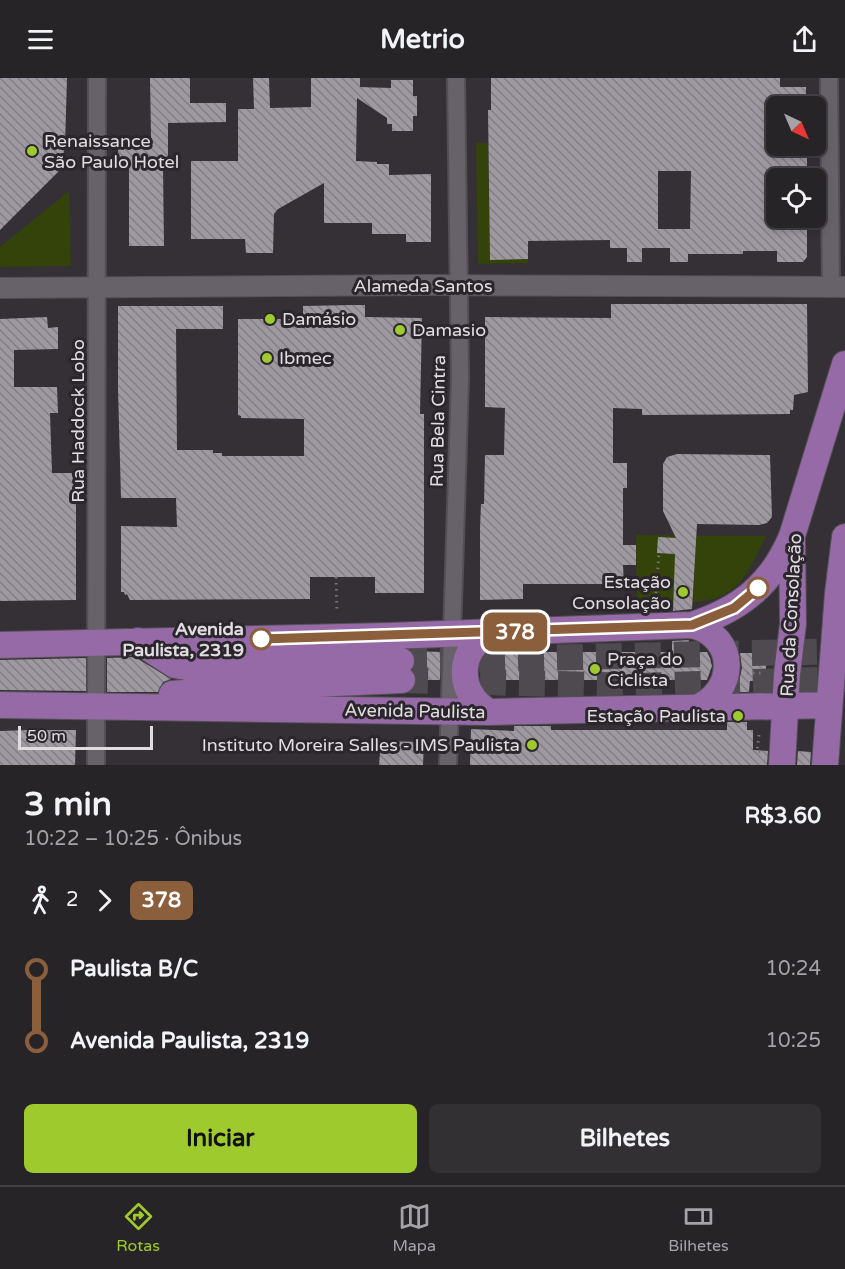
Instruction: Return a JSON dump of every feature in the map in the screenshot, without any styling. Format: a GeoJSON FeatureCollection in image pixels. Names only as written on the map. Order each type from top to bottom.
{"type":"FeatureCollection","features":[{"type":"Feature","properties":{"kind":"main road","name":"Rua da Consolação"},"geometry":{"type":"LineString","coordinates":[[782,765],[794,624],[792,536],[835,403],[845,363]]}},
{"type":"Feature","properties":{"kind":"main road"},"geometry":{"type":"LineString","coordinates":[[692,625],[734,608],[758,588],[778,564],[792,536]]}},
{"type":"Feature","properties":{"kind":"main road"},"geometry":{"type":"LineString","coordinates":[[825,765],[845,537]]}},
{"type":"Feature","properties":{"kind":"main road"},"geometry":{"type":"LineString","coordinates":[[0,645],[388,636],[692,625],[703,628],[718,641],[723,648],[727,664],[725,681],[716,695],[694,709]]}},
{"type":"Feature","properties":{"kind":"main road"},"geometry":{"type":"LineString","coordinates":[[489,712],[472,698],[466,687],[464,670],[471,649],[480,639],[490,633]]}},
{"type":"Feature","properties":{"kind":"main road"},"geometry":{"type":"LineString","coordinates":[[387,711],[408,698],[416,682],[417,669],[414,658],[407,648],[388,636]]}},
{"type":"Feature","properties":{"kind":"main road"},"geometry":{"type":"LineString","coordinates":[[138,641],[175,665],[187,668],[402,670],[183,692],[167,695],[138,707]]}},
{"type":"Feature","properties":{"kind":"main road","name":"Avenida Paulista"},"geometry":{"type":"LineString","coordinates":[[0,705],[489,712],[829,705]]}},
{"type":"Feature","properties":{"kind":"street","name":"Rua Haddock Lobo"},"geometry":{"type":"LineString","coordinates":[[96,765],[97,78]]}},
{"type":"Feature","properties":{"kind":"street","name":"Rua Bela Cintra"},"geometry":{"type":"LineString","coordinates":[[448,765],[460,378],[456,78]]}},
{"type":"Feature","properties":{"kind":"street"},"geometry":{"type":"LineString","coordinates":[[829,78],[838,287]]}},
{"type":"Feature","properties":{"kind":"street","name":"Alameda Santos"},"geometry":{"type":"LineString","coordinates":[[0,288],[838,287]]}},
{"type":"Feature","properties":{"kind":"path"},"geometry":{"type":"LineString","coordinates":[[655,609],[660,553]]}},
{"type":"Feature","properties":{"kind":"path"},"geometry":{"type":"LineString","coordinates":[[336,577],[337,611]]}},
{"type":"Feature","properties":{"kind":"path"},"geometry":{"type":"LineString","coordinates":[[757,751],[759,735]]}},
{"type":"Feature","properties":{"kind":"green space"},"geometry":{"type":"Polygon","coordinates":[[[476,143],[488,143],[490,260],[528,259],[528,263],[478,264],[476,143]]]}},
{"type":"Feature","properties":{"kind":"green space"},"geometry":{"type":"Polygon","coordinates":[[[69,191],[71,266],[0,267],[0,247],[69,191]]]}},
{"type":"Feature","properties":{"kind":"green space"},"geometry":{"type":"Polygon","coordinates":[[[636,535],[766,536],[746,575],[727,593],[703,601],[677,603],[637,601],[636,535]]]}},
{"type":"Feature","properties":{"kind":"building","name":"Renaissance São Paulo Hotel"},"geometry":{"type":"Polygon","coordinates":[[[0,78],[67,78],[65,146],[60,170],[0,230],[0,78]]]}},
{"type":"Feature","properties":{"kind":"building"},"geometry":{"type":"Polygon","coordinates":[[[150,78],[190,78],[190,103],[226,103],[226,122],[168,123],[168,167],[163,167],[164,246],[129,246],[129,169],[118,169],[118,137],[151,137],[150,78]]]}},
{"type":"Feature","properties":{"kind":"building"},"geometry":{"type":"Polygon","coordinates":[[[253,78],[269,78],[270,108],[311,107],[311,78],[360,78],[360,87],[391,88],[391,80],[413,80],[413,96],[417,96],[417,116],[413,116],[413,131],[392,131],[392,124],[387,124],[387,118],[357,98],[356,161],[389,164],[389,175],[431,174],[431,242],[406,242],[406,234],[372,234],[372,223],[324,223],[324,183],[278,209],[274,214],[273,253],[246,253],[245,239],[191,239],[191,161],[238,161],[238,109],[254,109],[253,78]]]}},
{"type":"Feature","properties":{"kind":"building"},"geometry":{"type":"Polygon","coordinates":[[[491,78],[780,78],[780,87],[806,87],[806,96],[766,96],[766,156],[807,156],[807,168],[766,168],[766,228],[807,228],[807,257],[803,262],[777,262],[777,251],[743,251],[743,254],[688,254],[688,262],[670,262],[670,248],[642,248],[642,262],[627,262],[627,248],[610,248],[610,240],[528,241],[528,259],[490,260],[488,110],[491,110],[491,78]],[[658,171],[658,229],[690,229],[691,171],[658,171]]]}},
{"type":"Feature","properties":{"kind":"building"},"geometry":{"type":"Polygon","coordinates":[[[611,304],[807,304],[808,392],[794,395],[793,410],[790,410],[790,414],[642,415],[642,409],[613,408],[613,463],[627,463],[627,488],[623,488],[623,545],[636,545],[636,565],[623,565],[624,584],[523,584],[523,599],[480,600],[480,528],[481,504],[484,504],[485,455],[504,455],[505,408],[485,407],[485,317],[611,318],[611,304]]]}},
{"type":"Feature","properties":{"kind":"building"},"geometry":{"type":"Polygon","coordinates":[[[365,305],[365,317],[422,318],[420,414],[424,414],[424,593],[375,593],[375,577],[310,577],[310,599],[130,600],[127,594],[121,592],[121,526],[177,527],[176,498],[121,498],[118,306],[223,306],[223,329],[176,329],[177,450],[213,450],[213,453],[222,453],[222,456],[304,456],[304,419],[241,418],[238,415],[238,319],[303,319],[303,306],[365,305]]]}},
{"type":"Feature","properties":{"kind":"building"},"geometry":{"type":"Polygon","coordinates":[[[47,317],[48,328],[58,327],[58,349],[14,350],[14,387],[57,387],[58,413],[50,413],[52,473],[76,473],[76,600],[0,601],[0,319],[47,317]]]}},
{"type":"Feature","properties":{"kind":"building"},"geometry":{"type":"Polygon","coordinates":[[[677,454],[770,455],[772,517],[767,523],[759,525],[697,524],[692,609],[673,611],[675,554],[657,553],[658,537],[676,538],[663,511],[663,464],[667,457],[677,454]]]}},
{"type":"Feature","properties":{"kind":"building"},"geometry":{"type":"Polygon","coordinates":[[[689,640],[689,652],[707,652],[710,658],[712,666],[707,680],[481,680],[481,665],[489,652],[672,652],[672,641],[689,640]]]}},
{"type":"Feature","properties":{"kind":"building"},"geometry":{"type":"Polygon","coordinates":[[[412,651],[441,652],[440,680],[417,680],[413,670],[416,660],[412,651]]]}},
{"type":"Feature","properties":{"kind":"building"},"geometry":{"type":"Polygon","coordinates":[[[740,653],[767,653],[765,680],[750,681],[749,692],[735,692],[742,668],[740,653]]]}},
{"type":"Feature","properties":{"kind":"building"},"geometry":{"type":"Polygon","coordinates":[[[135,657],[171,679],[163,682],[158,692],[107,692],[107,658],[135,657]]]}},
{"type":"Feature","properties":{"kind":"building"},"geometry":{"type":"Polygon","coordinates":[[[86,658],[86,691],[0,690],[0,660],[86,658]]]}},
{"type":"Feature","properties":{"kind":"building"},"geometry":{"type":"Polygon","coordinates":[[[727,722],[747,722],[747,730],[753,730],[753,750],[768,751],[767,765],[470,765],[471,729],[514,731],[514,726],[551,726],[551,730],[727,730],[727,722]]]}},
{"type":"Feature","properties":{"kind":"building"},"geometry":{"type":"Polygon","coordinates":[[[76,730],[75,765],[0,765],[0,731],[76,730]]]}},
{"type":"Feature","properties":{"kind":"building"},"geometry":{"type":"Polygon","coordinates":[[[381,741],[424,742],[423,765],[379,765],[381,741]]]}},
{"type":"Feature","properties":{"kind":"building"},"geometry":{"type":"Polygon","coordinates":[[[798,751],[811,752],[810,765],[797,765],[798,751]]]}},
{"type":"Feature","properties":{"kind":"tunnel"},"geometry":{"type":"LineString","coordinates":[[401,661],[845,651]]}},
{"type":"Feature","properties":{"kind":"tunnel"},"geometry":{"type":"LineString","coordinates":[[402,680],[638,686],[845,679]]}},
{"type":"Feature","properties":{"kind":"bus line","name":"378"},"geometry":{"type":"LineString","coordinates":[[261,639],[692,625],[712,619],[734,608],[758,588]]}},
{"type":"Feature","properties":{"kind":"place","name":"Renaissance São Paulo Hotel"},"geometry":{"type":"Point","coordinates":[32,151]}},
{"type":"Feature","properties":{"kind":"place","name":"Damásio"},"geometry":{"type":"Point","coordinates":[270,319]}},
{"type":"Feature","properties":{"kind":"place","name":"Damasio"},"geometry":{"type":"Point","coordinates":[400,330]}},
{"type":"Feature","properties":{"kind":"place","name":"Ibmec"},"geometry":{"type":"Point","coordinates":[267,358]}},
{"type":"Feature","properties":{"kind":"place","name":"Estação Consolação"},"geometry":{"type":"Point","coordinates":[683,592]}},
{"type":"Feature","properties":{"kind":"place","name":"Avenida Paulista, 2319"},"geometry":{"type":"Point","coordinates":[261,639]}},
{"type":"Feature","properties":{"kind":"place","name":"Praça do Ciclista"},"geometry":{"type":"Point","coordinates":[595,669]}},
{"type":"Feature","properties":{"kind":"place","name":"Estação Paulista"},"geometry":{"type":"Point","coordinates":[738,716]}},
{"type":"Feature","properties":{"kind":"place","name":"Instituto Moreira Salles - IMS Paulista"},"geometry":{"type":"Point","coordinates":[532,745]}}]}
